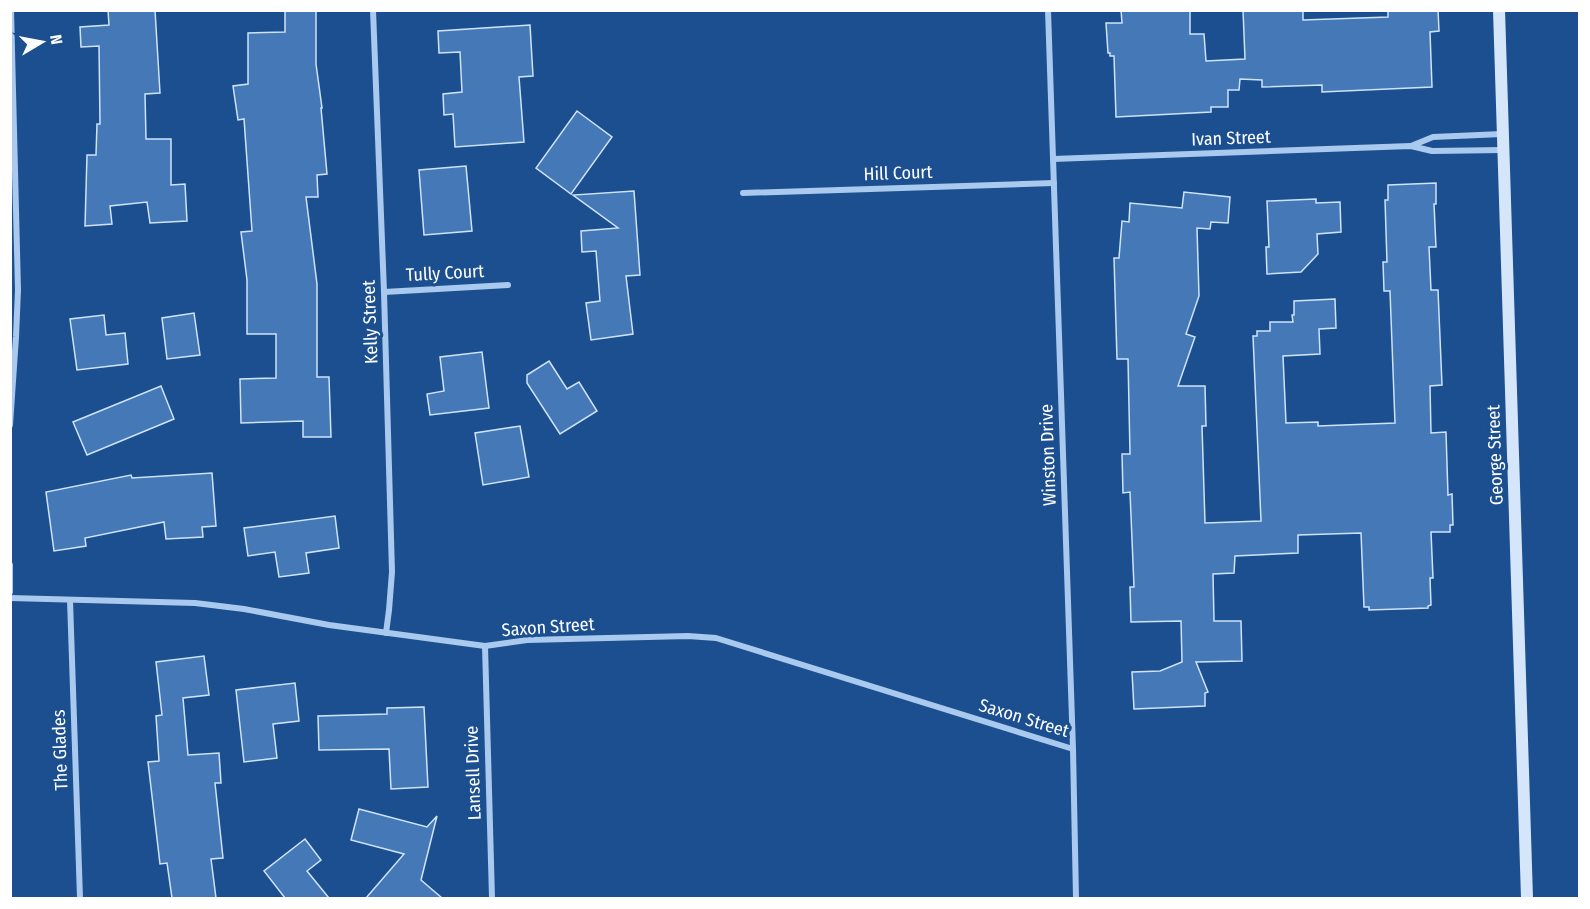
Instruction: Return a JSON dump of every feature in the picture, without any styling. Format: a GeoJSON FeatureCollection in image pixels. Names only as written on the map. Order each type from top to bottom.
{"type":"FeatureCollection","features":[{"type":"Feature","properties":{"kind":"main road","name":"George Street"},"geometry":{"type":"LineString","coordinates":[[1498,10],[1527,898]]}},
{"type":"Feature","properties":{"kind":"street"},"geometry":{"type":"LineString","coordinates":[[10,425],[18,290],[11,10]]}},
{"type":"Feature","properties":{"kind":"street","name":"Kelly Street"},"geometry":{"type":"LineString","coordinates":[[373,10],[392,572],[386,633]]}},
{"type":"Feature","properties":{"kind":"street","name":"Winston Drive"},"geometry":{"type":"LineString","coordinates":[[1048,10],[1076,898]]}},
{"type":"Feature","properties":{"kind":"street","name":"Ivan Street"},"geometry":{"type":"LineString","coordinates":[[1411,146],[1433,137],[1502,134]]}},
{"type":"Feature","properties":{"kind":"street","name":"Ivan Street"},"geometry":{"type":"LineString","coordinates":[[1053,159],[1411,146],[1432,151],[1503,150]]}},
{"type":"Feature","properties":{"kind":"street","name":"Hill Court"},"geometry":{"type":"LineString","coordinates":[[743,193],[1054,183]]}},
{"type":"Feature","properties":{"kind":"street","name":"Tully Court"},"geometry":{"type":"LineString","coordinates":[[384,292],[508,285]]}},
{"type":"Feature","properties":{"kind":"street"},"geometry":{"type":"LineString","coordinates":[[10,565],[10,592]]}},
{"type":"Feature","properties":{"kind":"street","name":"Saxon Street"},"geometry":{"type":"LineString","coordinates":[[10,598],[195,603],[244,609],[329,625],[485,646],[526,640],[687,636],[716,638],[1073,749]]}},
{"type":"Feature","properties":{"kind":"street","name":"The Glades"},"geometry":{"type":"LineString","coordinates":[[70,600],[80,898]]}},
{"type":"Feature","properties":{"kind":"street","name":"Lansell Drive"},"geometry":{"type":"LineString","coordinates":[[485,646],[492,898]]}},
{"type":"Feature","properties":{"kind":"building"},"geometry":{"type":"Polygon","coordinates":[[[108,10],[155,10],[160,93],[145,94],[146,139],[171,139],[171,185],[185,184],[187,221],[150,223],[147,202],[110,206],[112,224],[85,226],[87,155],[96,155],[97,124],[100,124],[99,46],[81,47],[80,27],[109,25],[108,10]]]}},
{"type":"Feature","properties":{"kind":"building"},"geometry":{"type":"Polygon","coordinates":[[[285,10],[316,10],[316,64],[327,174],[317,175],[318,197],[306,197],[317,284],[317,377],[329,377],[331,437],[303,437],[303,421],[241,423],[240,379],[276,378],[276,334],[247,334],[247,280],[241,232],[252,231],[244,119],[238,120],[233,86],[248,84],[248,33],[285,32],[285,10]]]}},
{"type":"Feature","properties":{"kind":"building"},"geometry":{"type":"Polygon","coordinates":[[[1121,10],[1190,10],[1190,34],[1204,34],[1206,61],[1245,59],[1243,10],[1303,10],[1303,20],[1388,17],[1388,11],[1438,10],[1439,31],[1430,32],[1432,87],[1322,92],[1322,85],[1262,87],[1262,80],[1240,79],[1239,90],[1228,90],[1228,107],[1211,107],[1211,112],[1116,117],[1114,56],[1108,53],[1106,23],[1122,23],[1121,10]]]}},
{"type":"Feature","properties":{"kind":"building"},"geometry":{"type":"Polygon","coordinates":[[[530,25],[533,76],[519,77],[524,142],[455,147],[453,114],[444,115],[443,94],[462,92],[460,52],[439,53],[438,31],[530,25]]]}},
{"type":"Feature","properties":{"kind":"building"},"geometry":{"type":"Polygon","coordinates":[[[577,111],[612,137],[571,194],[536,168],[577,111]]]}},
{"type":"Feature","properties":{"kind":"building"},"geometry":{"type":"Polygon","coordinates":[[[466,166],[472,231],[424,235],[419,170],[466,166]]]}},
{"type":"Feature","properties":{"kind":"building"},"geometry":{"type":"Polygon","coordinates":[[[1436,183],[1436,204],[1434,204],[1436,247],[1429,247],[1431,290],[1438,290],[1442,385],[1430,386],[1431,433],[1446,432],[1448,495],[1452,494],[1453,525],[1450,525],[1450,532],[1431,532],[1433,578],[1430,578],[1431,605],[1428,608],[1369,610],[1369,607],[1364,607],[1361,533],[1298,535],[1298,553],[1235,556],[1234,573],[1213,574],[1214,621],[1241,621],[1242,661],[1196,662],[1208,692],[1205,693],[1205,706],[1134,709],[1132,672],[1160,671],[1182,662],[1181,621],[1131,622],[1130,587],[1134,587],[1130,492],[1123,493],[1122,454],[1130,454],[1128,359],[1117,359],[1114,258],[1119,258],[1122,221],[1129,222],[1130,203],[1182,208],[1184,192],[1230,197],[1228,223],[1211,222],[1210,229],[1197,228],[1199,296],[1186,334],[1195,337],[1178,386],[1205,386],[1206,426],[1202,426],[1205,523],[1261,521],[1253,336],[1257,336],[1257,331],[1270,331],[1270,322],[1293,322],[1294,301],[1335,299],[1336,328],[1319,329],[1320,354],[1283,356],[1286,423],[1318,422],[1318,426],[1395,423],[1390,291],[1384,291],[1383,262],[1387,262],[1385,200],[1388,200],[1388,185],[1436,183]]]}},
{"type":"Feature","properties":{"kind":"building"},"geometry":{"type":"Polygon","coordinates":[[[634,191],[640,275],[626,276],[633,334],[591,340],[586,303],[600,301],[596,251],[582,252],[581,231],[618,228],[573,195],[634,191]]]}},
{"type":"Feature","properties":{"kind":"building"},"geometry":{"type":"Polygon","coordinates":[[[1316,199],[1316,203],[1340,202],[1341,232],[1317,234],[1318,254],[1301,272],[1267,274],[1266,247],[1269,247],[1267,201],[1316,199]]]}},
{"type":"Feature","properties":{"kind":"building"},"geometry":{"type":"Polygon","coordinates":[[[194,313],[200,355],[167,359],[162,318],[194,313]]]}},
{"type":"Feature","properties":{"kind":"building"},"geometry":{"type":"Polygon","coordinates":[[[104,315],[106,335],[125,333],[128,364],[77,370],[70,319],[104,315]]]}},
{"type":"Feature","properties":{"kind":"building"},"geometry":{"type":"Polygon","coordinates":[[[482,352],[489,408],[430,415],[427,394],[444,391],[440,357],[482,352]]]}},
{"type":"Feature","properties":{"kind":"building"},"geometry":{"type":"Polygon","coordinates":[[[549,361],[567,389],[579,382],[597,411],[560,434],[527,383],[527,375],[549,361]]]}},
{"type":"Feature","properties":{"kind":"building"},"geometry":{"type":"Polygon","coordinates":[[[161,386],[174,419],[87,455],[73,422],[161,386]]]}},
{"type":"Feature","properties":{"kind":"building"},"geometry":{"type":"Polygon","coordinates":[[[520,426],[529,477],[483,485],[475,433],[520,426]]]}},
{"type":"Feature","properties":{"kind":"building"},"geometry":{"type":"Polygon","coordinates":[[[212,473],[216,526],[202,527],[203,537],[166,539],[164,522],[85,538],[86,546],[54,551],[46,492],[131,475],[132,478],[212,473]]]}},
{"type":"Feature","properties":{"kind":"building"},"geometry":{"type":"Polygon","coordinates":[[[335,516],[339,548],[306,553],[309,573],[279,577],[275,552],[248,556],[244,528],[335,516]]]}},
{"type":"Feature","properties":{"kind":"building"},"geometry":{"type":"Polygon","coordinates":[[[204,656],[209,695],[183,698],[188,755],[219,753],[221,783],[215,783],[223,858],[211,859],[216,898],[172,898],[167,863],[160,864],[148,762],[159,761],[156,716],[162,715],[156,662],[204,656]]]}},
{"type":"Feature","properties":{"kind":"building"},"geometry":{"type":"Polygon","coordinates":[[[295,683],[299,721],[273,724],[277,758],[244,762],[236,690],[295,683]]]}},
{"type":"Feature","properties":{"kind":"building"},"geometry":{"type":"Polygon","coordinates":[[[424,707],[428,787],[391,789],[389,749],[319,750],[318,716],[387,714],[387,708],[424,707]]]}},
{"type":"Feature","properties":{"kind":"building"},"geometry":{"type":"Polygon","coordinates":[[[359,809],[427,827],[437,816],[421,880],[442,898],[366,898],[404,854],[351,840],[359,809]]]}},
{"type":"Feature","properties":{"kind":"building"},"geometry":{"type":"Polygon","coordinates":[[[305,839],[321,860],[307,871],[329,898],[285,898],[264,871],[305,839]]]}}]}
